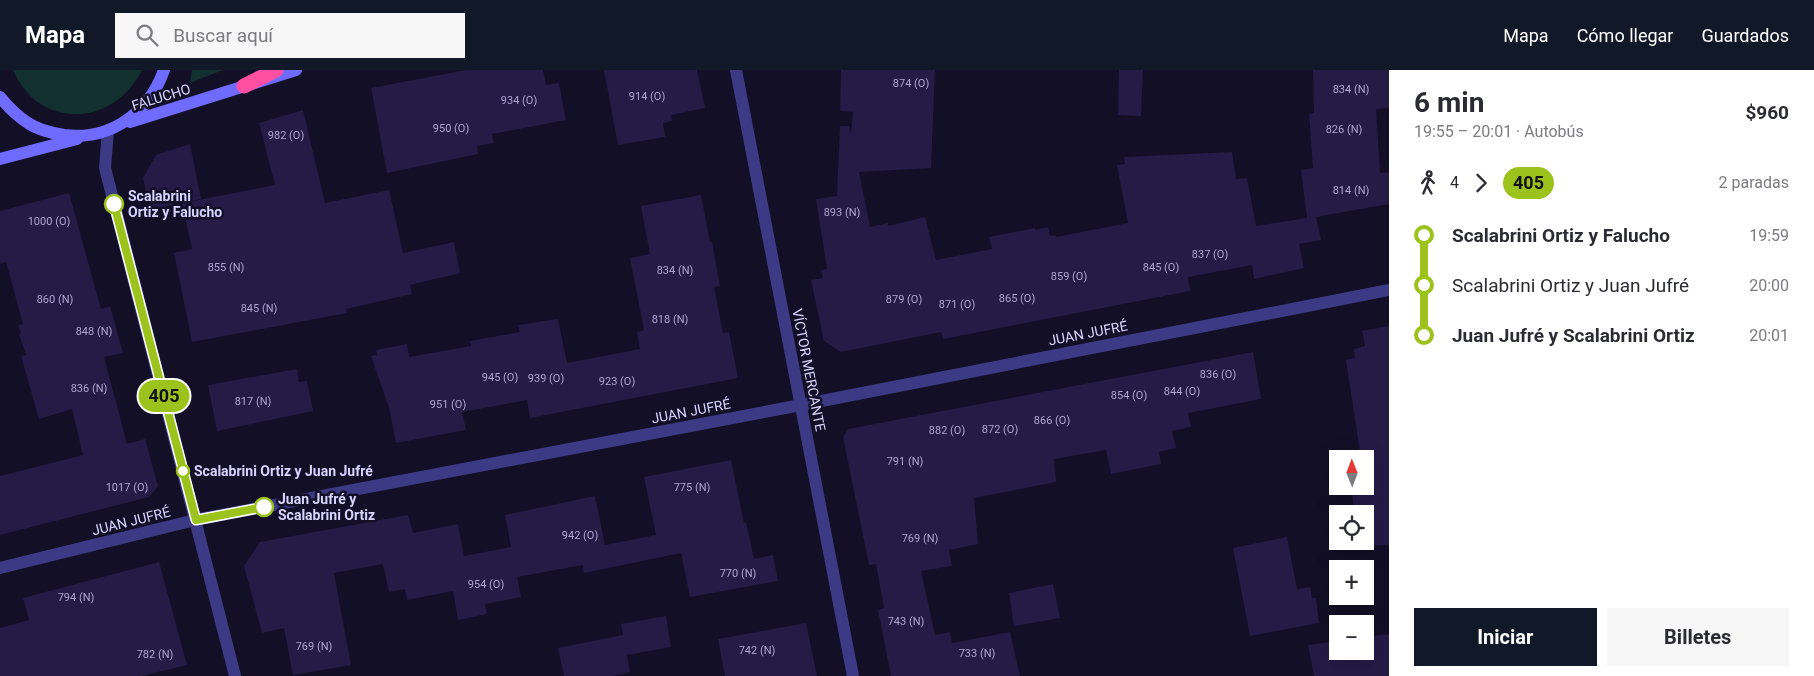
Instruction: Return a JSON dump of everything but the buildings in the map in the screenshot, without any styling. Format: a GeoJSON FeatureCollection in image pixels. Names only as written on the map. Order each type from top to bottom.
{"type":"FeatureCollection","features":[{"type":"Feature","properties":{"kind":"highway"},"geometry":{"type":"LineString","coordinates":[[244,86],[276,70]]}},
{"type":"Feature","properties":{"kind":"street"},"geometry":{"type":"LineString","coordinates":[[0,159],[91,135],[120,125],[142,108],[158,86],[164,70]]}},
{"type":"Feature","properties":{"kind":"street","name":"FALUCHO"},"geometry":{"type":"LineString","coordinates":[[120,125],[296,70]]}},
{"type":"Feature","properties":{"kind":"street","name":"VÍCTOR MERCANTE"},"geometry":{"type":"LineString","coordinates":[[736,70],[853,676]]}},
{"type":"Feature","properties":{"kind":"street"},"geometry":{"type":"LineString","coordinates":[[0,97],[11,110],[29,124],[51,133],[74,136],[91,135]]}},
{"type":"Feature","properties":{"kind":"street"},"geometry":{"type":"LineString","coordinates":[[108,130],[105,168],[235,676]]}},
{"type":"Feature","properties":{"kind":"street","name":"JUAN JUFRÉ"},"geometry":{"type":"LineString","coordinates":[[0,568],[196,520],[801,405],[1389,290]]}},
{"type":"Feature","properties":{"kind":"green space"},"geometry":{"type":"Polygon","coordinates":[[[13,70],[142,70],[129,89],[114,103],[96,111],[77,114],[58,112],[40,104],[25,90],[13,70]]]}},
{"type":"Feature","properties":{"kind":"green space"},"geometry":{"type":"Polygon","coordinates":[[[192,70],[223,70],[190,83],[192,70]]]}},
{"type":"Feature","properties":{"kind":"bus line","name":"405"},"geometry":{"type":"LineString","coordinates":[[114,204],[196,520],[264,507]]}},
{"type":"Feature","properties":{"kind":"place","name":"Scalabrini Ortiz y Falucho"},"geometry":{"type":"Point","coordinates":[114,204]}},
{"type":"Feature","properties":{"kind":"place","name":"Scalabrini Ortiz y Juan Jufré"},"geometry":{"type":"Point","coordinates":[183,471]}},
{"type":"Feature","properties":{"kind":"place","name":"Juan Jufré y Scalabrini Ortiz"},"geometry":{"type":"Point","coordinates":[264,507]}}]}
